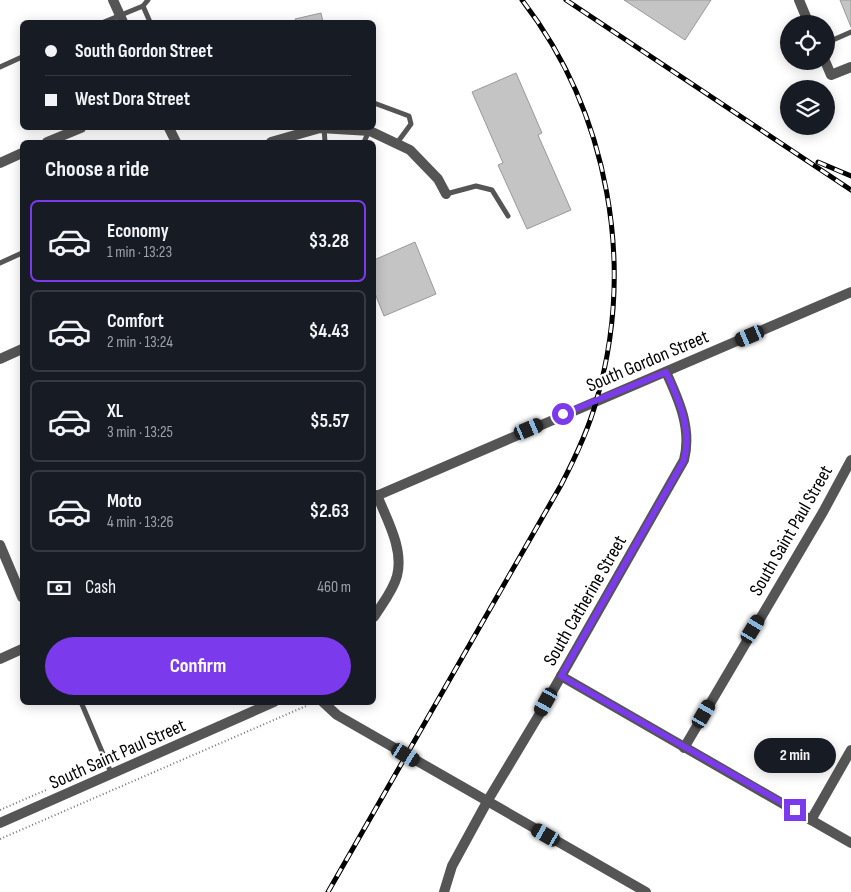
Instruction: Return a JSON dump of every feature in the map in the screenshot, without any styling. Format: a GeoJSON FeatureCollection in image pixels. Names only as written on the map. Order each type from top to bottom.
{"type":"FeatureCollection","features":[{"type":"Feature","properties":{"kind":"street"},"geometry":{"type":"LineString","coordinates":[[113,0],[121,19]]}},
{"type":"Feature","properties":{"kind":"street"},"geometry":{"type":"LineString","coordinates":[[799,0],[805,15]]}},
{"type":"Feature","properties":{"kind":"street"},"geometry":{"type":"LineString","coordinates":[[829,70],[831,75],[851,67]]}},
{"type":"Feature","properties":{"kind":"street"},"geometry":{"type":"LineString","coordinates":[[52,140],[76,130]]}},
{"type":"Feature","properties":{"kind":"street"},"geometry":{"type":"LineString","coordinates":[[361,130],[370,131],[410,150],[438,179],[446,194]]}},
{"type":"Feature","properties":{"kind":"street"},"geometry":{"type":"LineString","coordinates":[[276,140],[300,131]]}},
{"type":"Feature","properties":{"kind":"street"},"geometry":{"type":"LineString","coordinates":[[0,163],[20,154]]}},
{"type":"Feature","properties":{"kind":"street","name":"South Gordon Street"},"geometry":{"type":"LineString","coordinates":[[376,496],[851,292]]}},
{"type":"Feature","properties":{"kind":"street"},"geometry":{"type":"LineString","coordinates":[[0,359],[20,351]]}},
{"type":"Feature","properties":{"kind":"street","name":"South Catherine Street"},"geometry":{"type":"LineString","coordinates":[[444,892],[452,866],[488,800],[684,460],[687,448],[685,422],[677,396],[666,372]]}},
{"type":"Feature","properties":{"kind":"street","name":"South Saint Paul Street"},"geometry":{"type":"LineString","coordinates":[[684,748],[823,512],[851,460]]}},
{"type":"Feature","properties":{"kind":"street"},"geometry":{"type":"LineString","coordinates":[[376,498],[396,541],[398,566],[397,576],[392,588],[376,614]]}},
{"type":"Feature","properties":{"kind":"street"},"geometry":{"type":"LineString","coordinates":[[0,545],[20,592]]}},
{"type":"Feature","properties":{"kind":"street"},"geometry":{"type":"LineString","coordinates":[[0,659],[20,650]]}},
{"type":"Feature","properties":{"kind":"street"},"geometry":{"type":"LineString","coordinates":[[561,676],[851,843]]}},
{"type":"Feature","properties":{"kind":"street","name":"South Saint Paul Street"},"geometry":{"type":"LineString","coordinates":[[0,823],[267,705]]}},
{"type":"Feature","properties":{"kind":"street"},"geometry":{"type":"LineString","coordinates":[[326,705],[337,715],[646,892]]}},
{"type":"Feature","properties":{"kind":"street"},"geometry":{"type":"LineString","coordinates":[[811,820],[851,750]]}},
{"type":"Feature","properties":{"kind":"lane"},"geometry":{"type":"LineString","coordinates":[[121,19],[143,6],[148,0]]}},
{"type":"Feature","properties":{"kind":"lane"},"geometry":{"type":"LineString","coordinates":[[143,6],[149,20]]}},
{"type":"Feature","properties":{"kind":"lane"},"geometry":{"type":"LineString","coordinates":[[835,39],[851,32]]}},
{"type":"Feature","properties":{"kind":"lane"},"geometry":{"type":"LineString","coordinates":[[0,67],[20,59]]}},
{"type":"Feature","properties":{"kind":"lane"},"geometry":{"type":"LineString","coordinates":[[376,103],[409,116],[410,124],[397,144]]}},
{"type":"Feature","properties":{"kind":"lane"},"geometry":{"type":"LineString","coordinates":[[365,140],[370,131]]}},
{"type":"Feature","properties":{"kind":"lane"},"geometry":{"type":"LineString","coordinates":[[446,194],[476,186],[492,190],[508,216]]}},
{"type":"Feature","properties":{"kind":"lane"},"geometry":{"type":"LineString","coordinates":[[0,263],[20,254]]}},
{"type":"Feature","properties":{"kind":"lane"},"geometry":{"type":"LineString","coordinates":[[82,705],[112,775]]}},
{"type":"Feature","properties":{"kind":"path"},"geometry":{"type":"LineString","coordinates":[[0,839],[307,705]]}},
{"type":"Feature","properties":{"kind":"building"},"geometry":{"type":"Polygon","coordinates":[[[624,0],[711,0],[685,40],[624,0]]]}},
{"type":"Feature","properties":{"kind":"building"},"geometry":{"type":"Polygon","coordinates":[[[840,0],[851,0],[851,27],[840,0]]]}},
{"type":"Feature","properties":{"kind":"building"},"geometry":{"type":"Polygon","coordinates":[[[321,13],[323,20],[295,20],[321,13]]]}},
{"type":"Feature","properties":{"kind":"building"},"geometry":{"type":"Polygon","coordinates":[[[516,73],[542,133],[538,135],[571,210],[527,229],[498,165],[503,163],[472,92],[516,73]]]}},
{"type":"Feature","properties":{"kind":"building"},"geometry":{"type":"Polygon","coordinates":[[[415,242],[436,294],[384,316],[376,296],[376,259],[415,242]]]}},
{"type":"Feature","properties":{"kind":"railway"},"geometry":{"type":"LineString","coordinates":[[328,892],[561,485],[589,423],[608,350],[614,297],[613,244],[607,192],[594,141],[576,91],[552,44],[522,0]]}},
{"type":"Feature","properties":{"kind":"railway"},"geometry":{"type":"LineString","coordinates":[[566,0],[851,190]]}},
{"type":"Feature","properties":{"kind":"railway"},"geometry":{"type":"LineString","coordinates":[[818,162],[851,176]]}},
{"type":"Feature","properties":{"kind":"route"},"geometry":{"type":"LineString","coordinates":[[563,414],[666,372],[682,409],[687,448],[684,460],[561,676],[795,810]]}}]}
